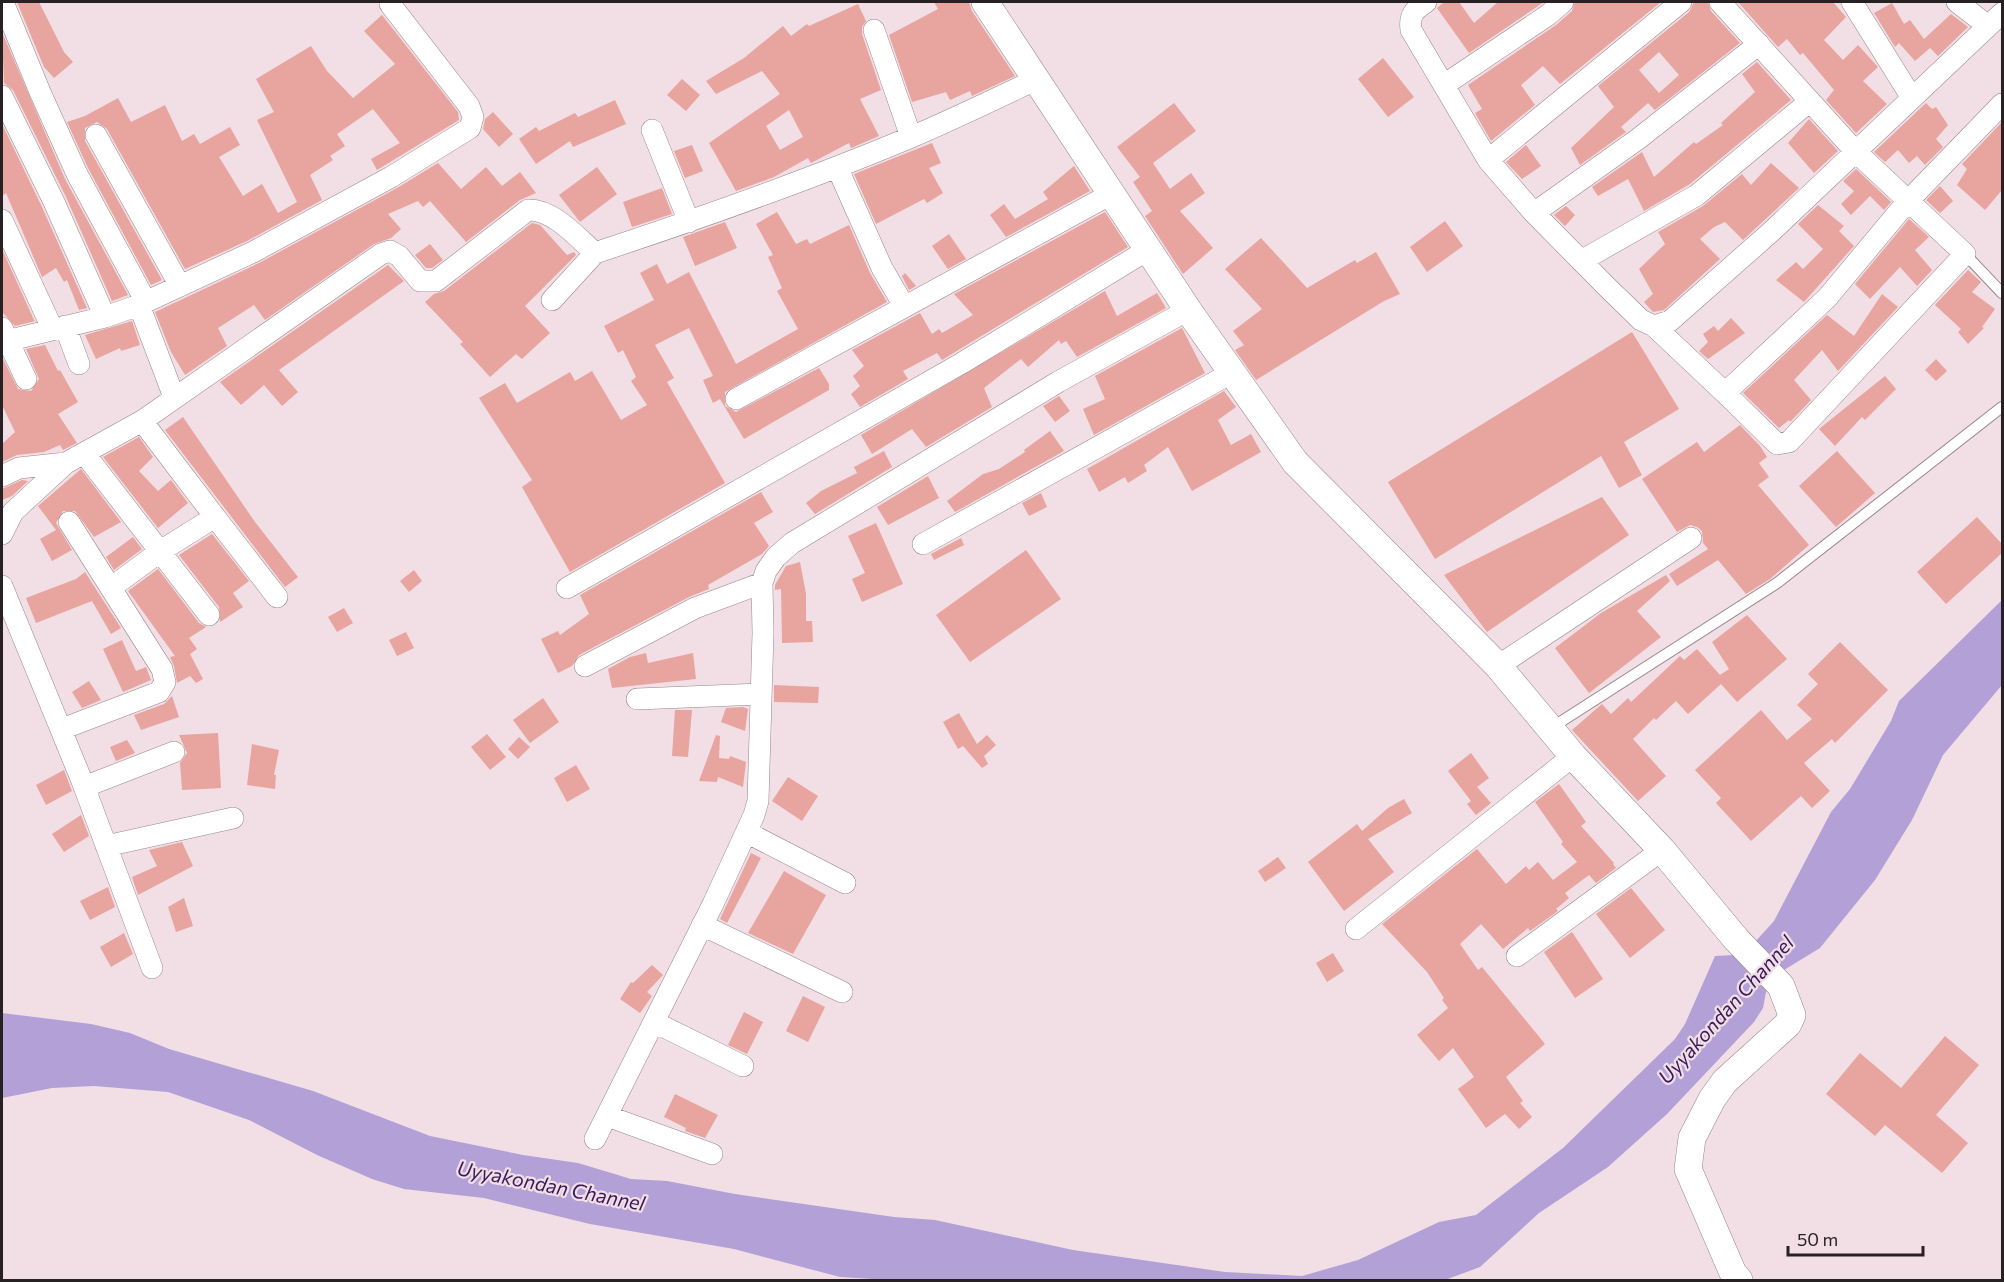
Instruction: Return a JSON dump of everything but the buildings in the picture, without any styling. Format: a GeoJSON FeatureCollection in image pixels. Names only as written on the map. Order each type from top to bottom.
{"type":"FeatureCollection","features":[{"type":"Feature","properties":{"kind":"street"},"geometry":{"type":"LineString","coordinates":[[3,2],[77,174],[143,304],[174,397]]}},
{"type":"Feature","properties":{"kind":"street"},"geometry":{"type":"LineString","coordinates":[[985,2],[1188,310],[1295,462],[1498,666],[1573,756],[1662,850],[1736,939],[1781,986],[1792,1015],[1788,1024],[1725,1081],[1692,1138],[1688,1169],[1733,1273],[1739,1281]]}},
{"type":"Feature","properties":{"kind":"street"},"geometry":{"type":"LineString","coordinates":[[1426,2],[1413,11],[1409,20],[1411,30],[1488,160],[1534,213],[1641,320],[1654,326],[1725,393],[1768,438],[1777,444],[1789,442],[1965,254],[1856,152],[1720,2]]}},
{"type":"Feature","properties":{"kind":"street"},"geometry":{"type":"LineString","coordinates":[[1444,85],[1548,15],[1563,2]]}},
{"type":"Feature","properties":{"kind":"street"},"geometry":{"type":"LineString","coordinates":[[1488,160],[1681,2]]}},
{"type":"Feature","properties":{"kind":"street"},"geometry":{"type":"LineString","coordinates":[[1852,2],[1912,98]]}},
{"type":"Feature","properties":{"kind":"street"},"geometry":{"type":"LineString","coordinates":[[1654,326],[1670,321],[1856,152],[1995,20],[1957,2]]}},
{"type":"Feature","properties":{"kind":"street"},"geometry":{"type":"LineString","coordinates":[[26,380],[4,336],[105,317],[143,304],[262,247],[391,177],[470,128],[473,117],[469,106],[390,4]]}},
{"type":"Feature","properties":{"kind":"street"},"geometry":{"type":"LineString","coordinates":[[874,30],[911,137]]}},
{"type":"Feature","properties":{"kind":"street"},"geometry":{"type":"LineString","coordinates":[[1534,213],[1638,139],[1760,44]]}},
{"type":"Feature","properties":{"kind":"street"},"geometry":{"type":"LineString","coordinates":[[552,300],[595,252],[688,222],[837,167],[911,137],[1037,79]]}},
{"type":"Feature","properties":{"kind":"street"},"geometry":{"type":"LineString","coordinates":[[2,96],[54,202],[105,317]]}},
{"type":"Feature","properties":{"kind":"street"},"geometry":{"type":"LineString","coordinates":[[1581,261],[1696,195],[1810,101]]}},
{"type":"Feature","properties":{"kind":"street"},"geometry":{"type":"LineString","coordinates":[[1725,393],[1827,297],[1907,202],[2002,104]]}},
{"type":"Feature","properties":{"kind":"street"},"geometry":{"type":"LineString","coordinates":[[652,130],[688,222]]}},
{"type":"Feature","properties":{"kind":"street"},"geometry":{"type":"LineString","coordinates":[[96,135],[180,286]]}},
{"type":"Feature","properties":{"kind":"street"},"geometry":{"type":"LineString","coordinates":[[837,167],[882,268],[904,306]]}},
{"type":"Feature","properties":{"kind":"street"},"geometry":{"type":"LineString","coordinates":[[736,399],[1111,194]]}},
{"type":"Feature","properties":{"kind":"street"},"geometry":{"type":"LineString","coordinates":[[2,534],[13,512],[75,458],[142,421],[381,254],[390,251],[399,256],[420,281],[436,281],[528,210],[538,209],[555,219],[595,252]]}},
{"type":"Feature","properties":{"kind":"street"},"geometry":{"type":"LineString","coordinates":[[2,220],[79,364]]}},
{"type":"Feature","properties":{"kind":"street"},"geometry":{"type":"LineString","coordinates":[[567,588],[962,363],[1149,249]]}},
{"type":"Feature","properties":{"kind":"street"},"geometry":{"type":"LineString","coordinates":[[595,1138],[702,925],[746,832],[758,801],[762,583],[766,571],[776,557],[792,543],[1058,382],[1188,310]]}},
{"type":"Feature","properties":{"kind":"street"},"geometry":{"type":"LineString","coordinates":[[923,544],[1233,372]]}},
{"type":"Feature","properties":{"kind":"street"},"geometry":{"type":"LineString","coordinates":[[142,421],[277,597]]}},
{"type":"Feature","properties":{"kind":"street"},"geometry":{"type":"LineString","coordinates":[[2,476],[19,468],[75,458]]}},
{"type":"Feature","properties":{"kind":"street"},"geometry":{"type":"LineString","coordinates":[[75,458],[162,550],[209,615]]}},
{"type":"Feature","properties":{"kind":"street"},"geometry":{"type":"LineString","coordinates":[[112,587],[162,550],[215,517]]}},
{"type":"Feature","properties":{"kind":"street"},"geometry":{"type":"LineString","coordinates":[[62,729],[159,692],[165,682],[162,669],[69,522]]}},
{"type":"Feature","properties":{"kind":"street"},"geometry":{"type":"LineString","coordinates":[[1498,666],[1691,538]]}},
{"type":"Feature","properties":{"kind":"street"},"geometry":{"type":"LineString","coordinates":[[585,666],[695,608],[762,583]]}},
{"type":"Feature","properties":{"kind":"street"},"geometry":{"type":"LineString","coordinates":[[2,586],[62,729],[152,968]]}},
{"type":"Feature","properties":{"kind":"street"},"geometry":{"type":"LineString","coordinates":[[637,699],[761,694]]}},
{"type":"Feature","properties":{"kind":"street"},"geometry":{"type":"LineString","coordinates":[[84,787],[174,752]]}},
{"type":"Feature","properties":{"kind":"street"},"geometry":{"type":"LineString","coordinates":[[1356,929],[1573,756]]}},
{"type":"Feature","properties":{"kind":"street"},"geometry":{"type":"LineString","coordinates":[[106,846],[233,818]]}},
{"type":"Feature","properties":{"kind":"street"},"geometry":{"type":"LineString","coordinates":[[746,832],[845,883]]}},
{"type":"Feature","properties":{"kind":"street"},"geometry":{"type":"LineString","coordinates":[[1517,956],[1662,850]]}},
{"type":"Feature","properties":{"kind":"street"},"geometry":{"type":"LineString","coordinates":[[702,925],[842,992]]}},
{"type":"Feature","properties":{"kind":"street"},"geometry":{"type":"LineString","coordinates":[[654,1022],[743,1066]]}},
{"type":"Feature","properties":{"kind":"street"},"geometry":{"type":"LineString","coordinates":[[607,1116],[712,1154]]}},
{"type":"Feature","properties":{"kind":"lane"},"geometry":{"type":"LineString","coordinates":[[1965,254],[2002,293]]}},
{"type":"Feature","properties":{"kind":"lane"},"geometry":{"type":"LineString","coordinates":[[1550,728],[1777,583],[2002,407]]}},
{"type":"Feature","properties":{"kind":"water","name":"Uyyakondan Channel"},"geometry":{"type":"Polygon","coordinates":[[[2002,600],[2002,685],[1943,755],[1912,820],[1875,880],[1820,948],[1779,973],[1766,992],[1763,1008],[1754,1022],[1667,1114],[1608,1167],[1539,1213],[1480,1267],[1445,1280],[890,1280],[840,1277],[734,1249],[590,1224],[484,1198],[404,1189],[372,1179],[317,1155],[249,1120],[168,1092],[94,1086],[52,1088],[2,1098],[2,1013],[91,1024],[130,1033],[169,1049],[313,1091],[430,1136],[523,1155],[578,1163],[631,1179],[667,1181],[735,1194],[894,1217],[935,1220],[1073,1250],[1225,1272],[1302,1276],[1358,1260],[1439,1222],[1476,1215],[1563,1148],[1675,1039],[1685,1024],[1715,956],[1734,955],[1754,943],[1774,921],[1831,812],[1850,789],[1891,721],[1899,701],[2002,600]]]}}]}
